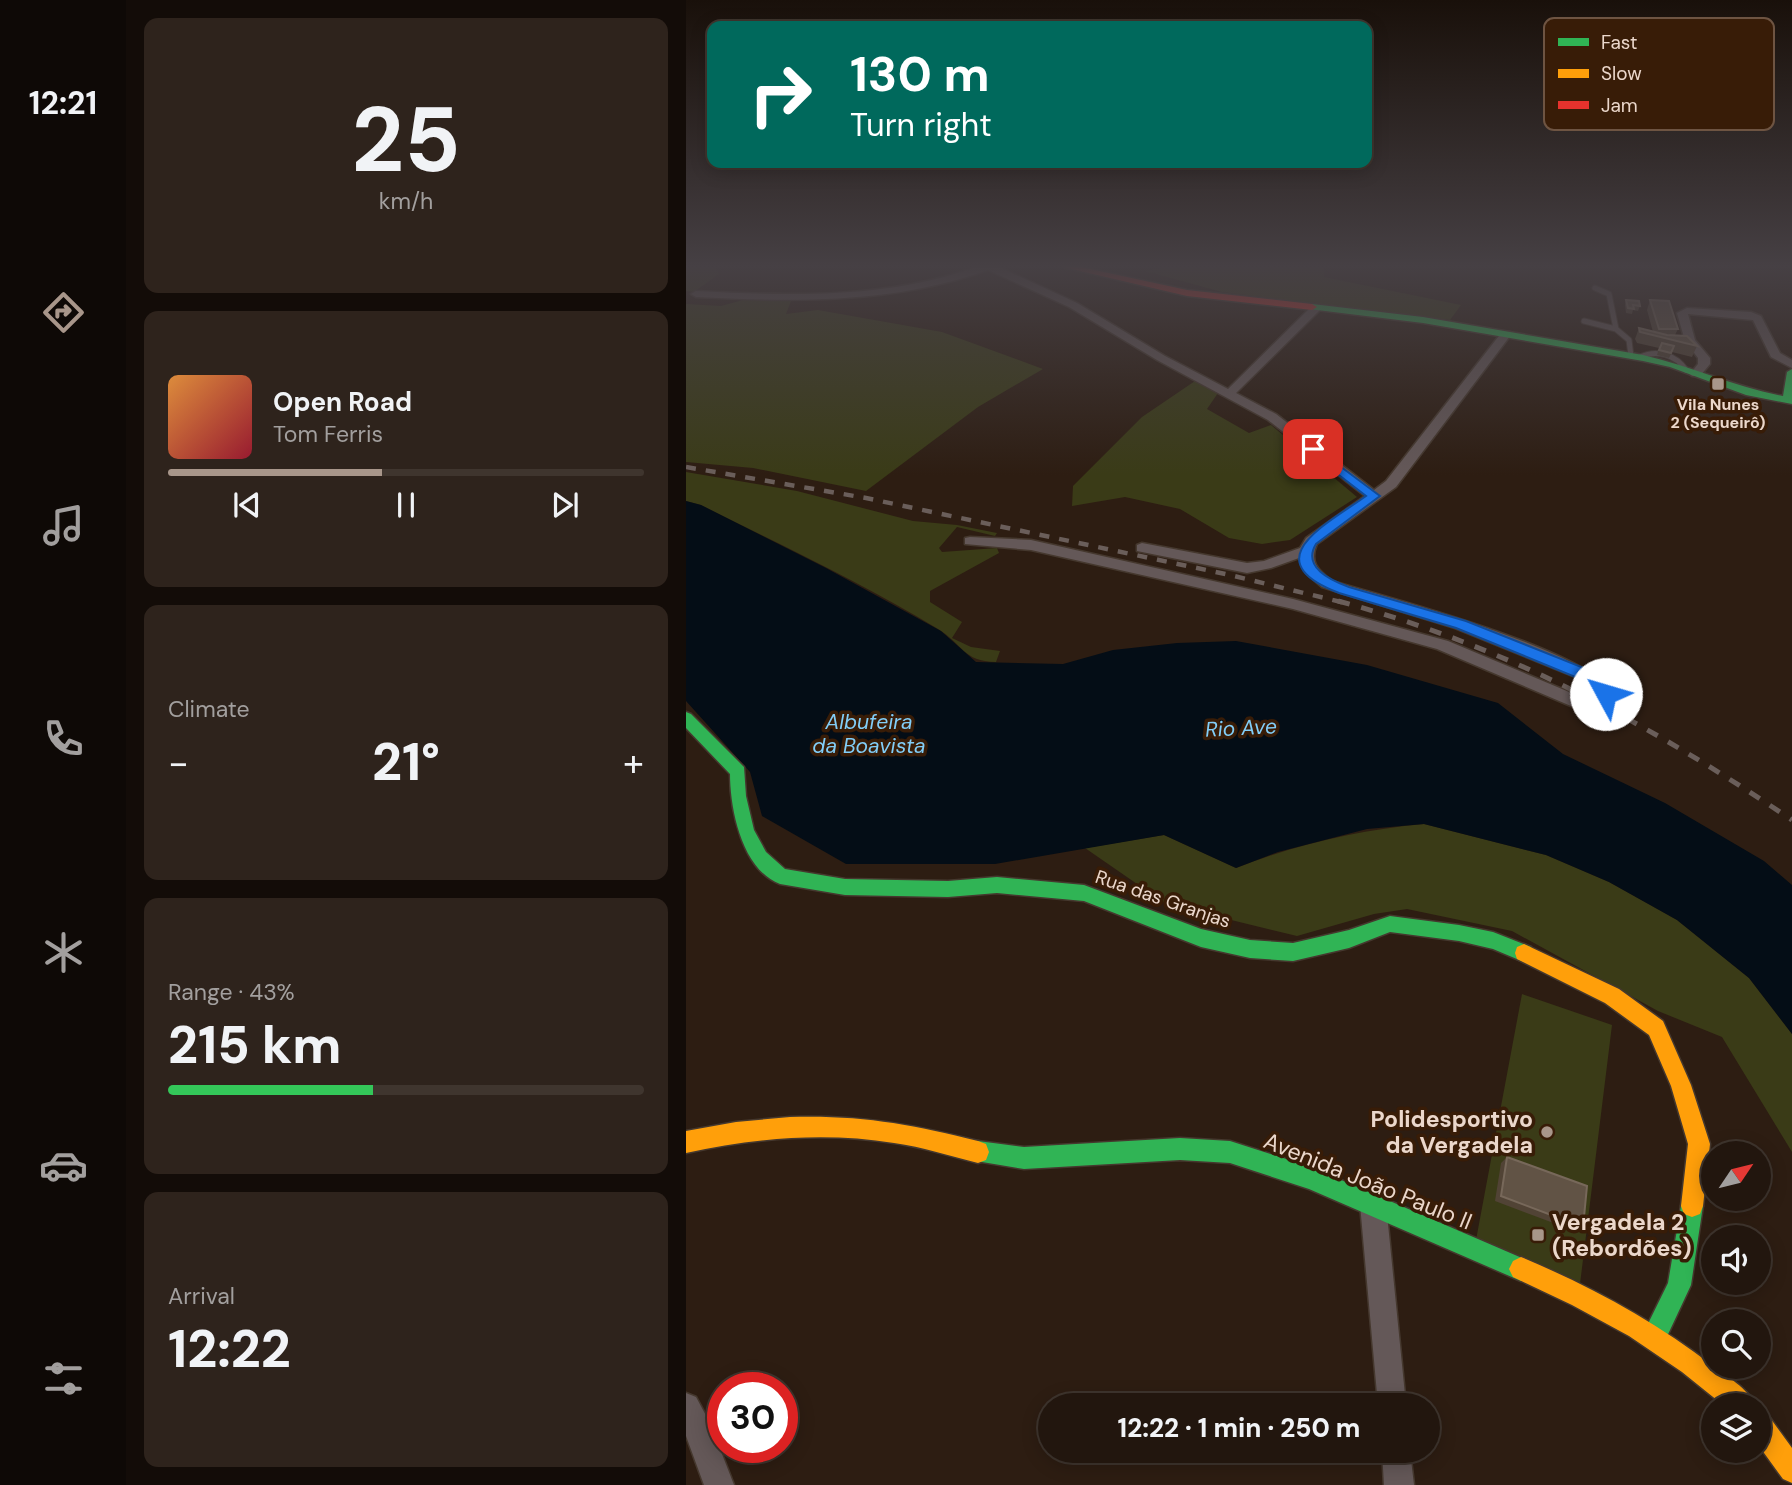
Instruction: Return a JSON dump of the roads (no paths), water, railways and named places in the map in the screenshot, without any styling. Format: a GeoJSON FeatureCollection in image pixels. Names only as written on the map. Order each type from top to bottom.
{"type":"FeatureCollection","features":[{"type":"Feature","properties":{"kind":"street"},"geometry":{"type":"LineString","coordinates":[[1128,336],[1161,358],[1272,418],[1374,496]]}},
{"type":"Feature","properties":{"kind":"street"},"geometry":{"type":"LineString","coordinates":[[1229,394],[1287,336]]}},
{"type":"Feature","properties":{"kind":"street"},"geometry":{"type":"LineString","coordinates":[[970,541],[1031,545],[1293,604],[1442,645],[1578,703],[1593,706],[1604,702],[1606,694],[1584,674],[1461,624],[1327,584],[1314,574],[1306,561],[1305,551],[1311,541],[1391,484],[1504,336]]}},
{"type":"Feature","properties":{"kind":"street"},"geometry":{"type":"LineString","coordinates":[[1521,336],[1639,355],[1687,368],[1750,393],[1790,400],[1792,372]]}},
{"type":"Feature","properties":{"kind":"street"},"geometry":{"type":"LineString","coordinates":[[1687,368],[1704,364],[1704,358],[1689,336]]}},
{"type":"Feature","properties":{"kind":"street"},"geometry":{"type":"LineString","coordinates":[[1766,336],[1775,355],[1792,365]]}},
{"type":"Feature","properties":{"kind":"street"},"geometry":{"type":"LineString","coordinates":[[1142,548],[1247,568],[1266,565],[1305,551]]}},
{"type":"Feature","properties":{"kind":"street","name":"Rua das Granjas"},"geometry":{"type":"LineString","coordinates":[[686,718],[738,772],[738,796],[746,831],[760,857],[780,876],[845,887],[948,889],[997,884],[1084,893],[1201,938],[1250,949],[1293,952],[1349,939],[1390,924],[1459,933],[1493,941],[1565,971],[1612,996],[1656,1028],[1681,1084],[1699,1144],[1695,1190],[1678,1285],[1654,1336]]}},
{"type":"Feature","properties":{"kind":"street","name":"Avenida João Paulo II"},"geometry":{"type":"LineString","coordinates":[[686,1142],[718,1134],[766,1128],[900,1133],[995,1155],[1032,1159],[1208,1149],[1275,1165],[1373,1204],[1576,1294],[1654,1336],[1703,1370],[1729,1393]]}},
{"type":"Feature","properties":{"kind":"street"},"geometry":{"type":"LineString","coordinates":[[1373,1204],[1391,1393]]}},
{"type":"Feature","properties":{"kind":"street"},"geometry":{"type":"LineString","coordinates":[[686,1407],[700,1433],[719,1485]]}},
{"type":"Feature","properties":{"kind":"street"},"geometry":{"type":"LineString","coordinates":[[1771,1441],[1792,1470]]}},
{"type":"Feature","properties":{"kind":"street"},"geometry":{"type":"LineString","coordinates":[[1397,1463],[1399,1485]]}},
{"type":"Feature","properties":{"kind":"lane"},"geometry":{"type":"LineString","coordinates":[[1625,336],[1639,355]]}},
{"type":"Feature","properties":{"kind":"water","name":"Albufeira da Boavista"},"geometry":{"type":"Polygon","coordinates":[[[686,501],[701,505],[826,568],[941,631],[976,662],[1063,664],[1113,650],[1177,643],[1236,641],[1367,665],[1498,703],[1563,754],[1665,803],[1764,861],[1792,885],[1792,1034],[1749,978],[1677,920],[1609,882],[1546,855],[1424,824],[1367,829],[1278,852],[1236,868],[1164,835],[995,864],[846,864],[762,816],[750,772],[686,701],[686,501]]]}},
{"type":"Feature","properties":{"kind":"railway"},"geometry":{"type":"LineString","coordinates":[[686,467],[866,498],[1230,575],[1343,603]]}},
{"type":"Feature","properties":{"kind":"railway"},"geometry":{"type":"LineString","coordinates":[[1338,601],[1343,603]]}},
{"type":"Feature","properties":{"kind":"railway"},"geometry":{"type":"LineString","coordinates":[[1343,603],[1461,641],[1574,691],[1684,751],[1792,820]]}},
{"type":"Feature","properties":{"kind":"place","name":"Vila Nunes 2 (Sequeirô)"},"geometry":{"type":"Point","coordinates":[1718,384]}},
{"type":"Feature","properties":{"kind":"place","name":"Polidesportivo da Vergadela"},"geometry":{"type":"Point","coordinates":[1547,1132]}},
{"type":"Feature","properties":{"kind":"place","name":"Vergadela 2 (Rebordões)"},"geometry":{"type":"Point","coordinates":[1538,1235]}},
{"type":"Feature","properties":{"kind":"water label","name":"Rio Ave"},"geometry":{"type":"Point","coordinates":[1241,728]}}]}
